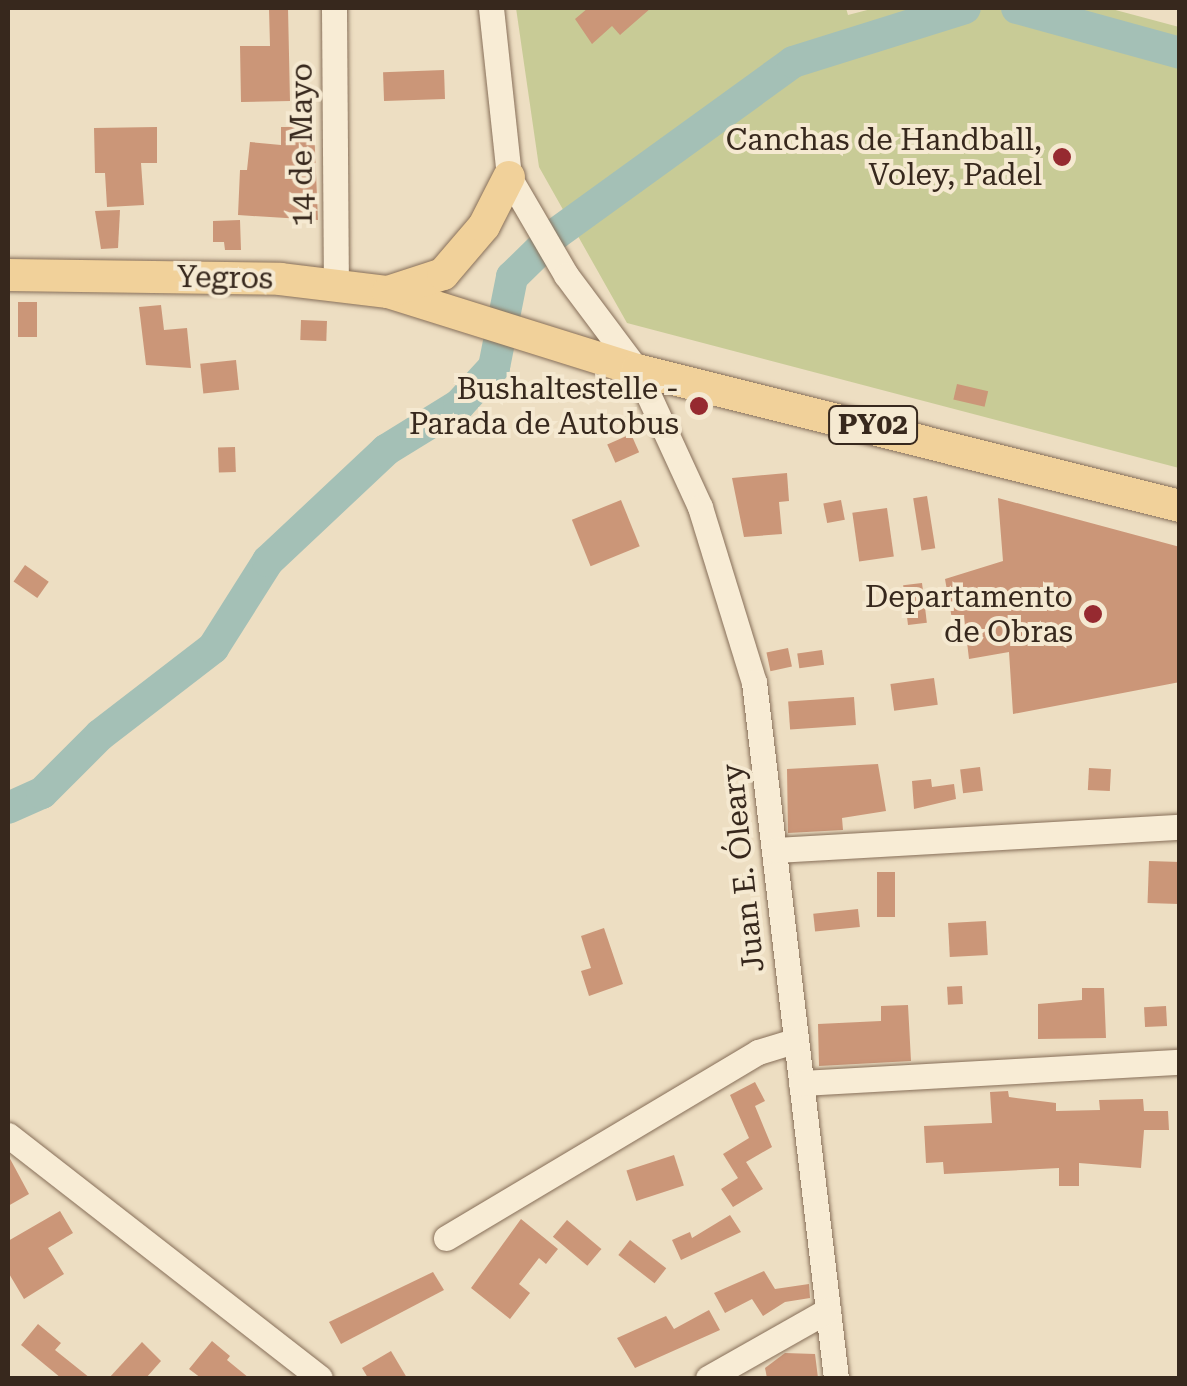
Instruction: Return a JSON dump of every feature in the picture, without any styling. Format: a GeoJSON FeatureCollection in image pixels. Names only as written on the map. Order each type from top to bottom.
{"type":"FeatureCollection","features":[{"type":"Feature","properties":{"kind":"main road"},"geometry":{"type":"LineString","coordinates":[[388,292],[442,274],[484,226],[508,178]]}},
{"type":"Feature","properties":{"kind":"main road","name":"Yegros"},"geometry":{"type":"LineString","coordinates":[[8,275],[336,282],[388,292],[637,370]]}},
{"type":"Feature","properties":{"kind":"main road","name":"PY02"},"geometry":{"type":"LineString","coordinates":[[637,370],[1180,506]]}},
{"type":"Feature","properties":{"kind":"street","name":"14 de Mayo"},"geometry":{"type":"LineString","coordinates":[[334,8],[336,282]]}},
{"type":"Feature","properties":{"kind":"street"},"geometry":{"type":"LineString","coordinates":[[491,8],[508,178]]}},
{"type":"Feature","properties":{"kind":"street","name":"Juan E. O´leary"},"geometry":{"type":"LineString","coordinates":[[508,178],[566,276],[637,370],[700,507],[730,594],[754,682],[836,1378]]}},
{"type":"Feature","properties":{"kind":"street"},"geometry":{"type":"LineString","coordinates":[[775,850],[1180,827]]}},
{"type":"Feature","properties":{"kind":"street"},"geometry":{"type":"LineString","coordinates":[[446,1238],[758,1052],[794,1041]]}},
{"type":"Feature","properties":{"kind":"street"},"geometry":{"type":"LineString","coordinates":[[801,1083],[1180,1062]]}},
{"type":"Feature","properties":{"kind":"street"},"geometry":{"type":"LineString","coordinates":[[8,1135],[320,1378]]}},
{"type":"Feature","properties":{"kind":"street"},"geometry":{"type":"LineString","coordinates":[[708,1378],[828,1310]]}},
{"type":"Feature","properties":{"kind":"green space"},"geometry":{"type":"Polygon","coordinates":[[[516,8],[846,8],[848,15],[875,8],[1108,8],[1179,27],[1179,468],[627,323],[539,167],[516,8]]]}},
{"type":"Feature","properties":{"kind":"building"},"geometry":{"type":"Polygon","coordinates":[[[269,8],[288,8],[290,101],[241,102],[240,46],[270,46],[269,8]]]}},
{"type":"Feature","properties":{"kind":"building"},"geometry":{"type":"Polygon","coordinates":[[[588,8],[651,8],[620,35],[612,26],[592,44],[575,19],[588,8]]]}},
{"type":"Feature","properties":{"kind":"building"},"geometry":{"type":"Polygon","coordinates":[[[444,70],[445,99],[384,101],[383,72],[444,70]]]}},
{"type":"Feature","properties":{"kind":"building"},"geometry":{"type":"Polygon","coordinates":[[[157,127],[157,163],[141,163],[144,205],[107,207],[105,173],[95,173],[94,128],[157,127]]]}},
{"type":"Feature","properties":{"kind":"building"},"geometry":{"type":"Polygon","coordinates":[[[281,127],[314,127],[318,220],[238,215],[240,170],[247,170],[250,142],[281,145],[281,127]]]}},
{"type":"Feature","properties":{"kind":"building"},"geometry":{"type":"Polygon","coordinates":[[[120,210],[118,248],[101,249],[95,211],[120,210]]]}},
{"type":"Feature","properties":{"kind":"building"},"geometry":{"type":"Polygon","coordinates":[[[240,220],[241,250],[225,250],[224,242],[213,242],[213,221],[240,220]]]}},
{"type":"Feature","properties":{"kind":"building"},"geometry":{"type":"Polygon","coordinates":[[[18,302],[37,302],[37,337],[18,337],[18,302]]]}},
{"type":"Feature","properties":{"kind":"building"},"geometry":{"type":"Polygon","coordinates":[[[161,305],[164,330],[187,328],[191,368],[146,365],[139,307],[161,305]]]}},
{"type":"Feature","properties":{"kind":"building"},"geometry":{"type":"Polygon","coordinates":[[[301,320],[327,321],[326,341],[300,340],[301,320]]]}},
{"type":"Feature","properties":{"kind":"building"},"geometry":{"type":"Polygon","coordinates":[[[236,360],[239,390],[203,394],[200,364],[236,360]]]}},
{"type":"Feature","properties":{"kind":"building"},"geometry":{"type":"Polygon","coordinates":[[[957,384],[988,391],[985,407],[953,400],[957,384]]]}},
{"type":"Feature","properties":{"kind":"building"},"geometry":{"type":"Polygon","coordinates":[[[631,434],[639,452],[615,463],[607,445],[631,434]]]}},
{"type":"Feature","properties":{"kind":"building"},"geometry":{"type":"Polygon","coordinates":[[[235,447],[236,472],[219,473],[218,448],[235,447]]]}},
{"type":"Feature","properties":{"kind":"building"},"geometry":{"type":"Polygon","coordinates":[[[787,473],[789,501],[779,502],[782,534],[744,537],[732,478],[787,473]]]}},
{"type":"Feature","properties":{"kind":"building"},"geometry":{"type":"Polygon","coordinates":[[[927,496],[935,548],[921,551],[913,498],[927,496]]]}},
{"type":"Feature","properties":{"kind":"building","name":"Departamento de Obras"},"geometry":{"type":"Polygon","coordinates":[[[998,498],[1180,547],[1180,682],[1013,714],[1009,652],[969,659],[964,617],[952,619],[945,579],[1003,561],[998,498]]]}},
{"type":"Feature","properties":{"kind":"building"},"geometry":{"type":"Polygon","coordinates":[[[621,500],[640,546],[591,566],[572,520],[621,500]]]}},
{"type":"Feature","properties":{"kind":"building"},"geometry":{"type":"Polygon","coordinates":[[[841,500],[845,520],[827,523],[823,503],[841,500]]]}},
{"type":"Feature","properties":{"kind":"building"},"geometry":{"type":"Polygon","coordinates":[[[887,508],[894,557],[859,561],[852,513],[887,508]]]}},
{"type":"Feature","properties":{"kind":"building"},"geometry":{"type":"Polygon","coordinates":[[[25,565],[49,582],[37,598],[14,581],[25,565]]]}},
{"type":"Feature","properties":{"kind":"building"},"geometry":{"type":"Polygon","coordinates":[[[922,583],[927,623],[908,625],[903,585],[922,583]]]}},
{"type":"Feature","properties":{"kind":"building"},"geometry":{"type":"Polygon","coordinates":[[[788,648],[792,667],[770,671],[766,653],[788,648]]]}},
{"type":"Feature","properties":{"kind":"building"},"geometry":{"type":"Polygon","coordinates":[[[822,650],[824,665],[799,668],[797,653],[822,650]]]}},
{"type":"Feature","properties":{"kind":"building"},"geometry":{"type":"Polygon","coordinates":[[[934,678],[938,705],[894,711],[890,684],[934,678]]]}},
{"type":"Feature","properties":{"kind":"building"},"geometry":{"type":"Polygon","coordinates":[[[854,697],[856,725],[790,730],[788,702],[854,697]]]}},
{"type":"Feature","properties":{"kind":"building"},"geometry":{"type":"Polygon","coordinates":[[[878,764],[886,811],[842,818],[843,830],[788,833],[787,769],[878,764]]]}},
{"type":"Feature","properties":{"kind":"building"},"geometry":{"type":"Polygon","coordinates":[[[980,767],[983,791],[963,793],[960,769],[980,767]]]}},
{"type":"Feature","properties":{"kind":"building"},"geometry":{"type":"Polygon","coordinates":[[[1089,768],[1111,769],[1110,791],[1088,790],[1089,768]]]}},
{"type":"Feature","properties":{"kind":"building"},"geometry":{"type":"Polygon","coordinates":[[[931,779],[932,787],[954,784],[956,799],[914,809],[912,781],[931,779]]]}},
{"type":"Feature","properties":{"kind":"building"},"geometry":{"type":"Polygon","coordinates":[[[1149,861],[1180,862],[1179,904],[1148,903],[1149,861]]]}},
{"type":"Feature","properties":{"kind":"building"},"geometry":{"type":"Polygon","coordinates":[[[877,872],[895,872],[895,917],[877,917],[877,872]]]}},
{"type":"Feature","properties":{"kind":"building"},"geometry":{"type":"Polygon","coordinates":[[[858,909],[860,927],[815,932],[813,914],[858,909]]]}},
{"type":"Feature","properties":{"kind":"building"},"geometry":{"type":"Polygon","coordinates":[[[986,921],[988,955],[950,957],[948,923],[986,921]]]}},
{"type":"Feature","properties":{"kind":"building"},"geometry":{"type":"Polygon","coordinates":[[[604,928],[623,984],[589,996],[581,971],[591,968],[581,936],[604,928]]]}},
{"type":"Feature","properties":{"kind":"building"},"geometry":{"type":"Polygon","coordinates":[[[962,986],[963,1004],[948,1005],[947,987],[962,986]]]}},
{"type":"Feature","properties":{"kind":"building"},"geometry":{"type":"Polygon","coordinates":[[[1082,988],[1104,988],[1106,1038],[1038,1039],[1038,1004],[1082,1000],[1082,988]]]}},
{"type":"Feature","properties":{"kind":"building"},"geometry":{"type":"Polygon","coordinates":[[[908,1005],[911,1061],[819,1066],[818,1024],[881,1021],[881,1006],[908,1005]]]}},
{"type":"Feature","properties":{"kind":"building"},"geometry":{"type":"Polygon","coordinates":[[[1166,1006],[1167,1026],[1145,1027],[1144,1007],[1166,1006]]]}},
{"type":"Feature","properties":{"kind":"building"},"geometry":{"type":"Polygon","coordinates":[[[755,1082],[765,1101],[755,1106],[772,1147],[746,1162],[763,1189],[733,1207],[721,1189],[738,1178],[723,1154],[749,1138],[730,1095],[755,1082]]]}},
{"type":"Feature","properties":{"kind":"building"},"geometry":{"type":"Polygon","coordinates":[[[1008,1091],[1009,1097],[1056,1103],[1056,1111],[1100,1110],[1099,1100],[1143,1099],[1144,1111],[1168,1111],[1169,1130],[1144,1130],[1141,1168],[1079,1163],[1079,1186],[1059,1186],[1059,1168],[944,1174],[943,1162],[926,1163],[924,1126],[992,1123],[990,1092],[1008,1091]]]}},
{"type":"Feature","properties":{"kind":"building"},"geometry":{"type":"Polygon","coordinates":[[[8,1155],[29,1194],[8,1206],[8,1155]]]}},
{"type":"Feature","properties":{"kind":"building"},"geometry":{"type":"Polygon","coordinates":[[[674,1155],[684,1185],[636,1201],[626,1170],[674,1155]]]}},
{"type":"Feature","properties":{"kind":"building"},"geometry":{"type":"Polygon","coordinates":[[[60,1211],[73,1233],[48,1248],[64,1274],[24,1299],[8,1272],[8,1241],[60,1211]]]}},
{"type":"Feature","properties":{"kind":"building"},"geometry":{"type":"Polygon","coordinates":[[[730,1215],[741,1232],[681,1260],[672,1240],[690,1232],[692,1238],[730,1215]]]}},
{"type":"Feature","properties":{"kind":"building"},"geometry":{"type":"Polygon","coordinates":[[[521,1219],[558,1249],[546,1264],[539,1258],[519,1284],[530,1293],[510,1319],[471,1288],[521,1219]]]}},
{"type":"Feature","properties":{"kind":"building"},"geometry":{"type":"Polygon","coordinates":[[[567,1220],[601,1249],[587,1266],[553,1237],[567,1220]]]}},
{"type":"Feature","properties":{"kind":"building"},"geometry":{"type":"Polygon","coordinates":[[[630,1240],[666,1268],[655,1283],[618,1255],[630,1240]]]}},
{"type":"Feature","properties":{"kind":"building"},"geometry":{"type":"Polygon","coordinates":[[[764,1271],[775,1289],[809,1284],[810,1298],[785,1302],[763,1316],[752,1299],[725,1313],[714,1293],[764,1271]]]}},
{"type":"Feature","properties":{"kind":"building"},"geometry":{"type":"Polygon","coordinates":[[[433,1272],[444,1290],[341,1344],[329,1322],[433,1272]]]}},
{"type":"Feature","properties":{"kind":"building"},"geometry":{"type":"Polygon","coordinates":[[[709,1310],[720,1330],[635,1368],[617,1338],[666,1316],[674,1329],[709,1310]]]}},
{"type":"Feature","properties":{"kind":"building"},"geometry":{"type":"Polygon","coordinates":[[[38,1324],[61,1343],[55,1350],[90,1378],[61,1378],[21,1345],[38,1324]]]}},
{"type":"Feature","properties":{"kind":"building"},"geometry":{"type":"Polygon","coordinates":[[[212,1341],[249,1378],[201,1378],[189,1369],[212,1341]]]}},
{"type":"Feature","properties":{"kind":"building"},"geometry":{"type":"Polygon","coordinates":[[[142,1342],[161,1361],[146,1378],[109,1378],[142,1342]]]}},
{"type":"Feature","properties":{"kind":"building"},"geometry":{"type":"Polygon","coordinates":[[[391,1351],[407,1378],[368,1378],[362,1368],[391,1351]]]}},
{"type":"Feature","properties":{"kind":"building"},"geometry":{"type":"Polygon","coordinates":[[[785,1353],[815,1354],[818,1378],[767,1378],[765,1368],[785,1353]]]}},
{"type":"Feature","properties":{"kind":"waterway"},"geometry":{"type":"LineString","coordinates":[[8,808],[42,793],[100,735],[213,648],[268,561],[386,450],[459,405],[494,367],[512,277],[557,233],[793,62],[965,8]]}},
{"type":"Feature","properties":{"kind":"waterway"},"geometry":{"type":"LineString","coordinates":[[1017,8],[1180,53]]}},
{"type":"Feature","properties":{"kind":"place","name":"Canchas de Handball, Voley, Padel"},"geometry":{"type":"Point","coordinates":[1062,157]}},
{"type":"Feature","properties":{"kind":"place","name":"Bushaltestelle - Parada de Autobus"},"geometry":{"type":"Point","coordinates":[699,406]}},
{"type":"Feature","properties":{"kind":"place","name":"Departamento de Obras"},"geometry":{"type":"Point","coordinates":[1093,614]}}]}
